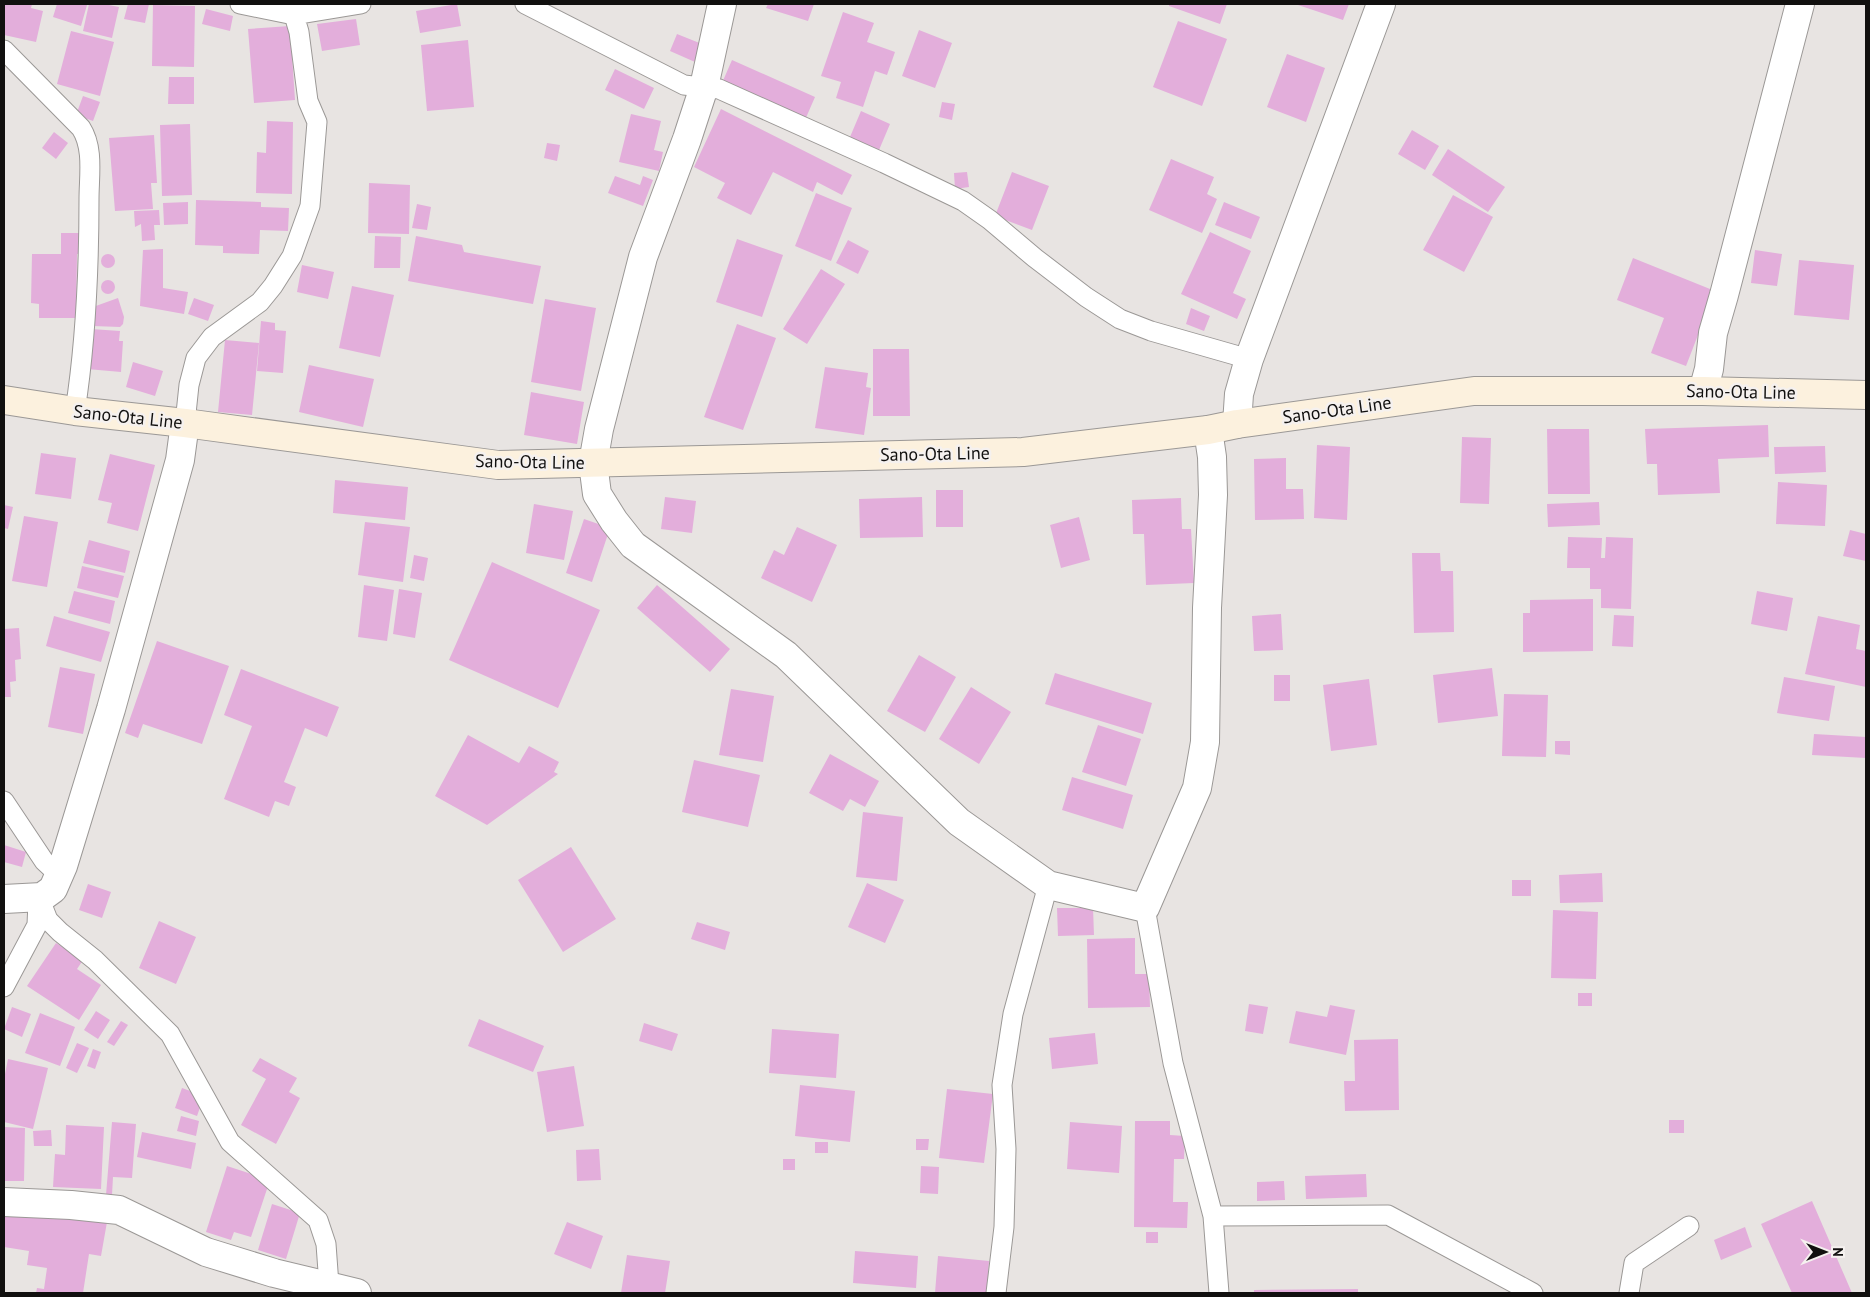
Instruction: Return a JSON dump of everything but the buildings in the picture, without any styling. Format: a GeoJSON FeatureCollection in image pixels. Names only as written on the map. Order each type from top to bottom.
{"type":"FeatureCollection","features":[{"type":"Feature","properties":{"kind":"main road","name":"Sano-Ota Line"},"geometry":{"type":"LineString","coordinates":[[4,400],[75,411],[186,423],[498,465],[1023,452],[1208,430],[1237,424],[1474,391],[1703,391],[1866,395]]}},
{"type":"Feature","properties":{"kind":"street"},"geometry":{"type":"LineString","coordinates":[[722,4],[704,87],[688,139],[643,257],[599,429],[593,463],[597,494],[633,545],[786,655],[959,822],[1048,885],[1145,908],[1197,788],[1205,742],[1207,608],[1213,494],[1212,457],[1208,430]]}},
{"type":"Feature","properties":{"kind":"street"},"geometry":{"type":"LineString","coordinates":[[1237,424],[1239,394],[1249,359],[1380,4]]}},
{"type":"Feature","properties":{"kind":"street"},"geometry":{"type":"LineString","coordinates":[[1703,391],[1709,369],[1712,333],[1724,295],[1800,4]]}},
{"type":"Feature","properties":{"kind":"street"},"geometry":{"type":"LineString","coordinates":[[4,899],[42,897],[52,889],[63,866],[117,690],[180,460],[186,423]]}},
{"type":"Feature","properties":{"kind":"street"},"geometry":{"type":"LineString","coordinates":[[4,1202],[71,1205],[119,1210],[206,1252],[274,1273],[357,1293]]}},
{"type":"Feature","properties":{"kind":"lane"},"geometry":{"type":"LineString","coordinates":[[240,4],[291,9],[361,4]]}},
{"type":"Feature","properties":{"kind":"lane"},"geometry":{"type":"LineString","coordinates":[[525,4],[684,85],[719,89],[884,163],[963,201],[990,220],[1035,258],[1120,319],[1151,331],[1249,359]]}},
{"type":"Feature","properties":{"kind":"lane"},"geometry":{"type":"LineString","coordinates":[[186,423],[189,385],[196,358],[212,337],[260,302],[273,286],[292,256],[310,206],[317,122],[308,101],[299,32],[291,9]]}},
{"type":"Feature","properties":{"kind":"lane"},"geometry":{"type":"LineString","coordinates":[[4,50],[81,128],[86,136],[89,154],[89,224],[86,327],[75,411]]}},
{"type":"Feature","properties":{"kind":"lane"},"geometry":{"type":"LineString","coordinates":[[4,801],[44,861],[59,875]]}},
{"type":"Feature","properties":{"kind":"lane"},"geometry":{"type":"LineString","coordinates":[[996,1293],[1004,1227],[1006,1159],[1002,1085],[1013,1014],[1048,885]]}},
{"type":"Feature","properties":{"kind":"lane"},"geometry":{"type":"LineString","coordinates":[[4,986],[36,925],[39,897]]}},
{"type":"Feature","properties":{"kind":"lane"},"geometry":{"type":"LineString","coordinates":[[39,897],[48,920],[95,960],[170,1034],[230,1142],[318,1220],[326,1244],[329,1286]]}},
{"type":"Feature","properties":{"kind":"lane"},"geometry":{"type":"LineString","coordinates":[[1145,908],[1173,1063],[1213,1216],[1219,1293]]}},
{"type":"Feature","properties":{"kind":"lane"},"geometry":{"type":"LineString","coordinates":[[1213,1216],[1388,1214],[1533,1293]]}},
{"type":"Feature","properties":{"kind":"lane"},"geometry":{"type":"LineString","coordinates":[[1629,1293],[1634,1262],[1689,1226]]}}]}
